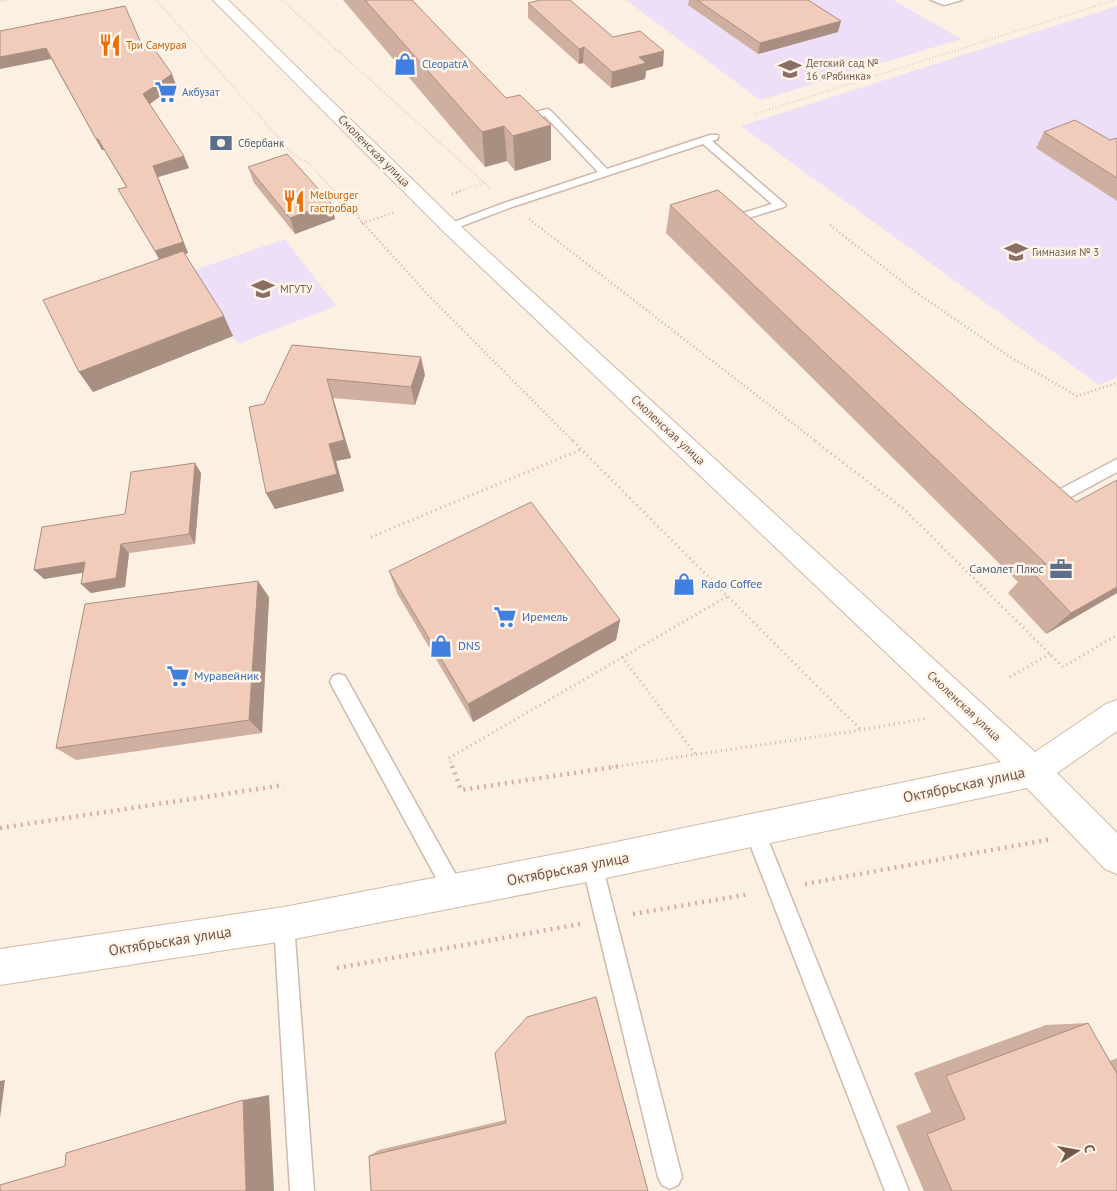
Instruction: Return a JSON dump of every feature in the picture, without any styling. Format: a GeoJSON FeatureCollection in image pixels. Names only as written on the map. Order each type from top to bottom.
{"type":"FeatureCollection","features":[{"type":"Feature","properties":{"kind":"main road","name":"Смоленская улица"},"geometry":{"type":"LineString","coordinates":[[220,0],[450,227],[1033,771],[1117,857]]}},
{"type":"Feature","properties":{"kind":"main road","name":"Октябрьская улица"},"geometry":{"type":"LineString","coordinates":[[0,967],[284,924],[592,864],[1033,771],[1117,714]]}},
{"type":"Feature","properties":{"kind":"lane"},"geometry":{"type":"LineString","coordinates":[[935,0],[944,2],[958,0]]}},
{"type":"Feature","properties":{"kind":"lane"},"geometry":{"type":"LineString","coordinates":[[509,123],[547,112],[605,173]]}},
{"type":"Feature","properties":{"kind":"lane"},"geometry":{"type":"LineString","coordinates":[[450,227],[710,139],[780,205],[734,219],[748,232]]}},
{"type":"Feature","properties":{"kind":"lane"},"geometry":{"type":"LineString","coordinates":[[1034,489],[1049,502],[1117,465]]}},
{"type":"Feature","properties":{"kind":"lane"},"geometry":{"type":"LineString","coordinates":[[339,682],[454,891]]}},
{"type":"Feature","properties":{"kind":"lane"},"geometry":{"type":"LineString","coordinates":[[754,829],[897,1191]]}},
{"type":"Feature","properties":{"kind":"lane"},"geometry":{"type":"LineString","coordinates":[[592,864],[670,1177]]}},
{"type":"Feature","properties":{"kind":"lane"},"geometry":{"type":"LineString","coordinates":[[284,924],[302,1191]]}},
{"type":"Feature","properties":{"kind":"path"},"geometry":{"type":"LineString","coordinates":[[0,2],[9,0]]}},
{"type":"Feature","properties":{"kind":"path"},"geometry":{"type":"LineString","coordinates":[[156,0],[294,155],[310,164],[362,224],[429,296],[861,730]]}},
{"type":"Feature","properties":{"kind":"path"},"geometry":{"type":"LineString","coordinates":[[282,0],[491,190]]}},
{"type":"Feature","properties":{"kind":"path"},"geometry":{"type":"LineString","coordinates":[[755,114],[1114,0]]}},
{"type":"Feature","properties":{"kind":"path"},"geometry":{"type":"LineString","coordinates":[[449,195],[484,183]]}},
{"type":"Feature","properties":{"kind":"path"},"geometry":{"type":"LineString","coordinates":[[362,224],[396,212]]}},
{"type":"Feature","properties":{"kind":"path"},"geometry":{"type":"LineString","coordinates":[[527,217],[905,510],[1063,667],[1117,635]]}},
{"type":"Feature","properties":{"kind":"path"},"geometry":{"type":"LineString","coordinates":[[830,225],[914,290],[1010,357],[1077,396],[1117,383]]}},
{"type":"Feature","properties":{"kind":"path"},"geometry":{"type":"LineString","coordinates":[[371,537],[582,449]]}},
{"type":"Feature","properties":{"kind":"path"},"geometry":{"type":"LineString","coordinates":[[728,596],[449,758],[461,790],[861,730],[934,717]]}},
{"type":"Feature","properties":{"kind":"path"},"geometry":{"type":"LineString","coordinates":[[1010,677],[1050,654]]}},
{"type":"Feature","properties":{"kind":"path"},"geometry":{"type":"LineString","coordinates":[[622,657],[696,755]]}},
{"type":"Feature","properties":{"kind":"path"},"geometry":{"type":"LineString","coordinates":[[0,828],[284,785]]}},
{"type":"Feature","properties":{"kind":"path"},"geometry":{"type":"LineString","coordinates":[[337,968],[1055,838]]}},
{"type":"Feature","properties":{"kind":"shaded area","name":"Детский сад № 16 «Рябинка»"},"geometry":{"type":"Polygon","coordinates":[[[626,0],[893,0],[961,39],[760,100],[626,0]]]}},
{"type":"Feature","properties":{"kind":"shaded area","name":"Гимназия № 3"},"geometry":{"type":"Polygon","coordinates":[[[1117,6],[1117,377],[1099,385],[741,126],[1117,6]]]}},
{"type":"Feature","properties":{"kind":"shaded area","name":"МГУТУ"},"geometry":{"type":"Polygon","coordinates":[[[285,239],[336,306],[238,344],[192,271],[285,239]]]}},
{"type":"Feature","properties":{"kind":"building"},"geometry":{"type":"Polygon","coordinates":[[[365,0],[412,0],[506,98],[520,95],[551,125],[513,136],[504,126],[482,132],[365,0]]]}},
{"type":"Feature","properties":{"kind":"building"},"geometry":{"type":"Polygon","coordinates":[[[541,0],[570,0],[613,37],[640,31],[664,51],[639,57],[646,63],[612,72],[584,47],[579,49],[528,3],[541,0]]]}},
{"type":"Feature","properties":{"kind":"building"},"geometry":{"type":"Polygon","coordinates":[[[697,0],[808,0],[841,21],[760,43],[697,0]]]}},
{"type":"Feature","properties":{"kind":"building"},"geometry":{"type":"Polygon","coordinates":[[[125,6],[144,50],[153,47],[172,74],[143,94],[184,156],[153,166],[183,242],[155,251],[118,189],[127,187],[98,139],[96,139],[46,48],[0,57],[0,31],[125,6]]]}},
{"type":"Feature","properties":{"kind":"building"},"geometry":{"type":"Polygon","coordinates":[[[1075,120],[1110,140],[1117,138],[1117,178],[1044,132],[1075,120]]]}},
{"type":"Feature","properties":{"kind":"building"},"geometry":{"type":"Polygon","coordinates":[[[287,154],[331,203],[290,218],[248,167],[287,154]]]}},
{"type":"Feature","properties":{"kind":"building"},"geometry":{"type":"Polygon","coordinates":[[[718,190],[1076,502],[1117,480],[1117,587],[1071,613],[1030,570],[1046,564],[670,205],[718,190]]]}},
{"type":"Feature","properties":{"kind":"building"},"geometry":{"type":"Polygon","coordinates":[[[183,251],[224,316],[79,372],[43,300],[183,251]]]}},
{"type":"Feature","properties":{"kind":"building"},"geometry":{"type":"Polygon","coordinates":[[[292,345],[421,357],[411,387],[327,379],[344,440],[329,444],[337,474],[266,493],[249,407],[264,404],[292,345]]]}},
{"type":"Feature","properties":{"kind":"building"},"geometry":{"type":"Polygon","coordinates":[[[195,463],[189,534],[121,544],[116,578],[81,584],[85,562],[34,570],[42,527],[125,514],[131,472],[195,463]]]}},
{"type":"Feature","properties":{"kind":"building","name":"Иремель"},"geometry":{"type":"Polygon","coordinates":[[[531,502],[620,620],[468,704],[389,571],[531,502]]]}},
{"type":"Feature","properties":{"kind":"building","name":"Муравейник"},"geometry":{"type":"Polygon","coordinates":[[[258,581],[249,720],[56,748],[85,604],[258,581]]]}},
{"type":"Feature","properties":{"kind":"building"},"geometry":{"type":"Polygon","coordinates":[[[596,997],[648,1191],[371,1191],[369,1156],[506,1123],[495,1053],[527,1017],[596,997]]]}},
{"type":"Feature","properties":{"kind":"building"},"geometry":{"type":"Polygon","coordinates":[[[1088,1023],[1117,1074],[1117,1191],[952,1191],[927,1134],[965,1119],[946,1076],[1088,1023]]]}},
{"type":"Feature","properties":{"kind":"building"},"geometry":{"type":"Polygon","coordinates":[[[243,1100],[246,1191],[0,1191],[0,1185],[65,1166],[66,1153],[243,1100]]]}},
{"type":"Feature","properties":{"kind":"place","name":"Три Самурая"},"geometry":{"type":"Point","coordinates":[110,45]}},
{"type":"Feature","properties":{"kind":"place","name":"CleopatrA"},"geometry":{"type":"Point","coordinates":[405,64]}},
{"type":"Feature","properties":{"kind":"place","name":"Детский сад № 16 «Рябинка»"},"geometry":{"type":"Point","coordinates":[790,69]}},
{"type":"Feature","properties":{"kind":"place","name":"Акбузат"},"geometry":{"type":"Point","coordinates":[166,92]}},
{"type":"Feature","properties":{"kind":"place","name":"Сбербанк"},"geometry":{"type":"Point","coordinates":[221,143]}},
{"type":"Feature","properties":{"kind":"place","name":"Melburger гастробар"},"geometry":{"type":"Point","coordinates":[294,201]}},
{"type":"Feature","properties":{"kind":"place","name":"Гимназия № 3"},"geometry":{"type":"Point","coordinates":[1016,252]}},
{"type":"Feature","properties":{"kind":"place","name":"МГУТУ"},"geometry":{"type":"Point","coordinates":[263,289]}},
{"type":"Feature","properties":{"kind":"place","name":"Самолет Плюс"},"geometry":{"type":"Point","coordinates":[1061,569]}},
{"type":"Feature","properties":{"kind":"place","name":"Rado Coffee"},"geometry":{"type":"Point","coordinates":[684,584]}},
{"type":"Feature","properties":{"kind":"place","name":"Иремель"},"geometry":{"type":"Point","coordinates":[505,617]}},
{"type":"Feature","properties":{"kind":"place","name":"DNS"},"geometry":{"type":"Point","coordinates":[441,646]}},
{"type":"Feature","properties":{"kind":"place","name":"Муравейник"},"geometry":{"type":"Point","coordinates":[178,676]}}]}
